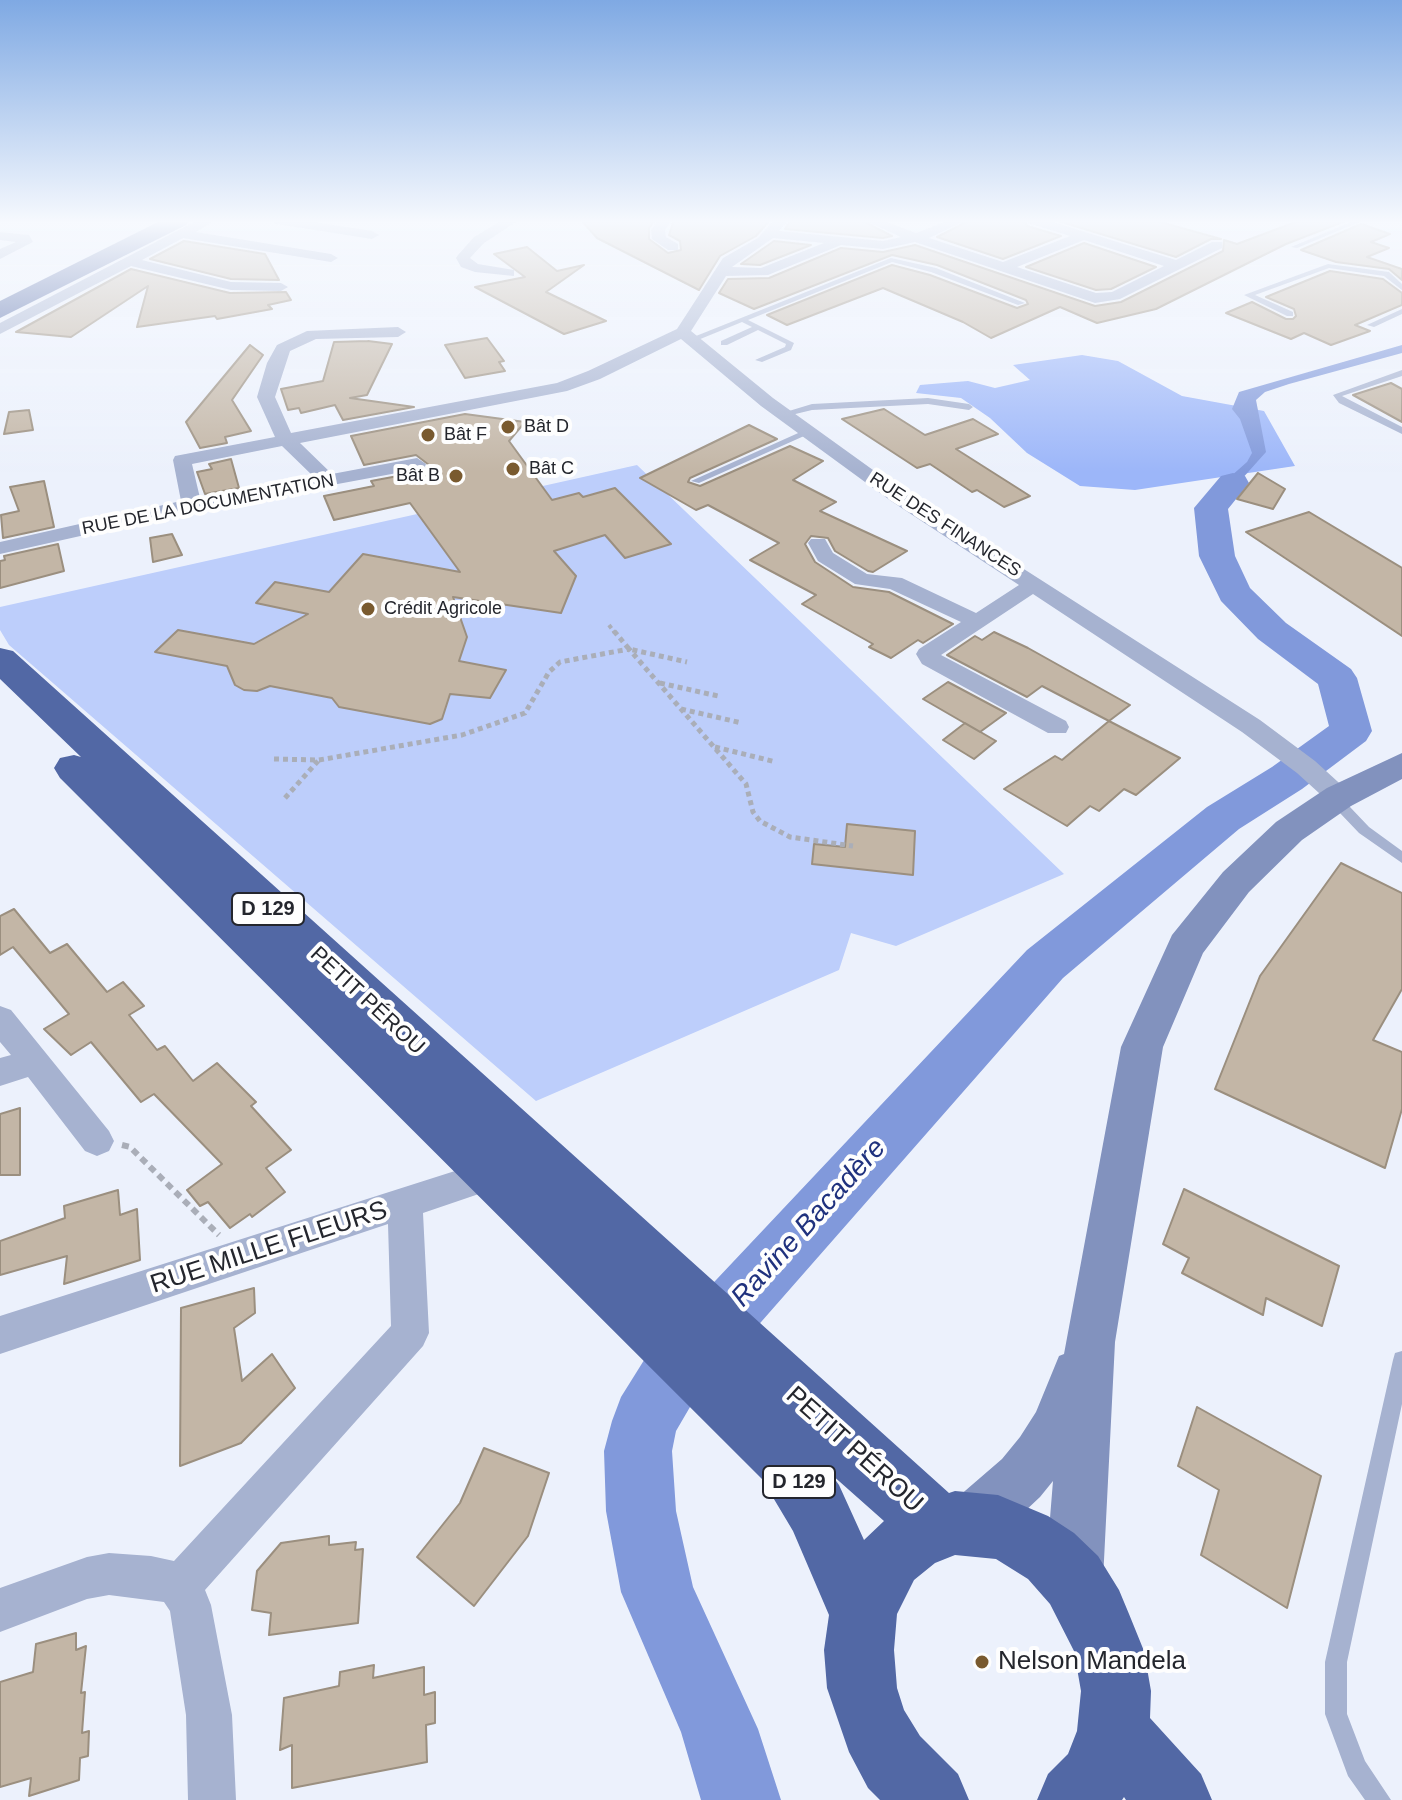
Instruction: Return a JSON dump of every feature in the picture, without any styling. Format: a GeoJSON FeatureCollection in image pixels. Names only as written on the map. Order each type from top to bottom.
{"type":"FeatureCollection","features":[{"type":"Feature","properties":{"kind":"highway","name":"PETIT PÉROU"},"geometry":{"type":"LineString","coordinates":[[0,659],[514,1167]]}},
{"type":"Feature","properties":{"kind":"highway","name":"PETIT PÉROU"},"geometry":{"type":"LineString","coordinates":[[0,696],[514,1167],[700,1343],[955,1525]]}},
{"type":"Feature","properties":{"kind":"highway","name":"PETIT PÉROU"},"geometry":{"type":"LineString","coordinates":[[700,1343],[784,1457],[816,1508],[863,1614]]}},
{"type":"Feature","properties":{"kind":"highway","name":"D 129"},"geometry":{"type":"LineString","coordinates":[[907,1787],[874,1727],[862,1688],[859,1650],[863,1614],[874,1583],[891,1557],[913,1539],[955,1525],[998,1527],[1025,1539],[1051,1556],[1074,1580],[1095,1614],[1109,1651],[1116,1691],[1113,1731],[1094,1780],[1074,1800]]}},
{"type":"Feature","properties":{"kind":"highway"},"geometry":{"type":"LineString","coordinates":[[1113,1731],[1175,1800]]}},
{"type":"Feature","properties":{"kind":"street"},"geometry":{"type":"LineString","coordinates":[[0,329],[47,304]]}},
{"type":"Feature","properties":{"kind":"street"},"geometry":{"type":"LineString","coordinates":[[192,505],[182,460],[561,387],[686,336],[703,304]]}},
{"type":"Feature","properties":{"kind":"street"},"geometry":{"type":"LineString","coordinates":[[329,481],[285,439],[266,397],[275,363],[283,348],[313,334],[398,332]]}},
{"type":"Feature","properties":{"kind":"street","name":"RUE DES FINANCES"},"geometry":{"type":"LineString","coordinates":[[686,336],[783,414],[898,497],[1206,696],[1289,754],[1328,788]]}},
{"type":"Feature","properties":{"kind":"street","name":"RUE DE LA DOCUMENTATION"},"geometry":{"type":"LineString","coordinates":[[0,548],[192,505],[417,464]]}},
{"type":"Feature","properties":{"kind":"street"},"geometry":{"type":"LineString","coordinates":[[818,543],[825,557],[862,580],[894,583],[976,621]]}},
{"type":"Feature","properties":{"kind":"street"},"geometry":{"type":"LineString","coordinates":[[1035,584],[928,652],[928,657],[1057,727]]}},
{"type":"Feature","properties":{"kind":"street"},"geometry":{"type":"LineString","coordinates":[[1074,1580],[1090,1342],[1142,1047],[1186,946],[1236,882],[1328,788],[1402,765]]}},
{"type":"Feature","properties":{"kind":"street"},"geometry":{"type":"LineString","coordinates":[[0,1019],[97,1141]]}},
{"type":"Feature","properties":{"kind":"street"},"geometry":{"type":"LineString","coordinates":[[0,1072],[35,1062]]}},
{"type":"Feature","properties":{"kind":"street","name":"RUE MILLE FLEURS"},"geometry":{"type":"LineString","coordinates":[[0,1335],[514,1167]]}},
{"type":"Feature","properties":{"kind":"street"},"geometry":{"type":"LineString","coordinates":[[179,1587],[410,1333],[405,1205]]}},
{"type":"Feature","properties":{"kind":"street"},"geometry":{"type":"LineString","coordinates":[[955,1525],[1021,1478],[1039,1456],[1055,1430],[1090,1342]]}},
{"type":"Feature","properties":{"kind":"street"},"geometry":{"type":"LineString","coordinates":[[0,1610],[87,1578],[109,1574],[151,1577],[179,1587],[190,1605],[209,1715],[212,1800]]}},
{"type":"Feature","properties":{"kind":"lane"},"geometry":{"type":"LineString","coordinates":[[686,336],[779,304]]}},
{"type":"Feature","properties":{"kind":"lane"},"geometry":{"type":"LineString","coordinates":[[1268,304],[1290,314]]}},
{"type":"Feature","properties":{"kind":"lane"},"geometry":{"type":"LineString","coordinates":[[1371,325],[1402,311]]}},
{"type":"Feature","properties":{"kind":"lane"},"geometry":{"type":"LineString","coordinates":[[741,319],[790,343],[788,348],[759,360]]}},
{"type":"Feature","properties":{"kind":"lane"},"geometry":{"type":"LineString","coordinates":[[724,343],[759,327]]}},
{"type":"Feature","properties":{"kind":"lane"},"geometry":{"type":"LineString","coordinates":[[1402,373],[1337,395],[1342,401],[1402,431]]}},
{"type":"Feature","properties":{"kind":"lane"},"geometry":{"type":"LineString","coordinates":[[1390,377],[1402,382]]}},
{"type":"Feature","properties":{"kind":"lane"},"geometry":{"type":"LineString","coordinates":[[783,414],[812,407],[928,401],[969,407]]}},
{"type":"Feature","properties":{"kind":"lane"},"geometry":{"type":"LineString","coordinates":[[696,481],[808,432]]}},
{"type":"Feature","properties":{"kind":"lane"},"geometry":{"type":"LineString","coordinates":[[1328,788],[1364,830],[1402,858]]}},
{"type":"Feature","properties":{"kind":"lane"},"geometry":{"type":"LineString","coordinates":[[1379,1800],[1356,1768],[1336,1714],[1336,1662],[1402,1360]]}},
{"type":"Feature","properties":{"kind":"path"},"geometry":{"type":"LineString","coordinates":[[609,625],[746,784],[753,812],[760,821],[790,837],[853,846]]}},
{"type":"Feature","properties":{"kind":"path"},"geometry":{"type":"LineString","coordinates":[[274,759],[319,760],[462,735],[519,717],[549,672],[560,662],[629,649],[687,662]]}},
{"type":"Feature","properties":{"kind":"path"},"geometry":{"type":"LineString","coordinates":[[658,683],[718,696]]}},
{"type":"Feature","properties":{"kind":"path"},"geometry":{"type":"LineString","coordinates":[[681,709],[742,723]]}},
{"type":"Feature","properties":{"kind":"path"},"geometry":{"type":"LineString","coordinates":[[713,747],[776,762]]}},
{"type":"Feature","properties":{"kind":"path"},"geometry":{"type":"LineString","coordinates":[[285,798],[319,760]]}},
{"type":"Feature","properties":{"kind":"path"},"geometry":{"type":"LineString","coordinates":[[97,1141],[130,1147],[240,1255]]}},
{"type":"Feature","properties":{"kind":"shaded area"},"geometry":{"type":"Polygon","coordinates":[[[1402,345],[1402,353],[1289,384],[1265,392],[1256,400],[1266,452],[1215,509],[1217,556],[1240,596],[1256,607],[1244,611],[1220,586],[1204,562],[1196,519],[1212,493],[1247,462],[1252,453],[1240,419],[1232,409],[1239,392],[1402,345]]]}},
{"type":"Feature","properties":{"kind":"shaded area"},"geometry":{"type":"Polygon","coordinates":[[[1082,355],[1118,361],[1182,396],[1264,411],[1295,466],[1135,490],[1080,486],[1027,453],[990,418],[961,398],[916,393],[920,385],[968,381],[995,388],[1030,380],[1013,365],[1082,355]]]}},
{"type":"Feature","properties":{"kind":"shaded area"},"geometry":{"type":"Polygon","coordinates":[[[637,465],[1064,874],[896,946],[851,933],[839,970],[536,1101],[9,645],[0,630],[0,607],[637,465]]]}},
{"type":"Feature","properties":{"kind":"building"},"geometry":{"type":"Polygon","coordinates":[[[67,304],[121,304],[71,337],[16,332],[67,304]]]}},
{"type":"Feature","properties":{"kind":"building"},"geometry":{"type":"Polygon","coordinates":[[[143,304],[273,304],[268,305],[272,309],[217,319],[215,316],[137,327],[143,304]]]}},
{"type":"Feature","properties":{"kind":"building"},"geometry":{"type":"Polygon","coordinates":[[[507,304],[571,304],[606,321],[564,334],[507,304]]]}},
{"type":"Feature","properties":{"kind":"building"},"geometry":{"type":"Polygon","coordinates":[[[743,304],[767,304],[754,309],[743,304]]]}},
{"type":"Feature","properties":{"kind":"building"},"geometry":{"type":"Polygon","coordinates":[[[794,304],[841,304],[787,325],[767,315],[794,304]]]}},
{"type":"Feature","properties":{"kind":"building"},"geometry":{"type":"Polygon","coordinates":[[[921,304],[1006,304],[1017,308],[1028,304],[1166,304],[1097,323],[1060,307],[991,338],[921,304]]]}},
{"type":"Feature","properties":{"kind":"building"},"geometry":{"type":"Polygon","coordinates":[[[1247,304],[1256,304],[1286,319],[1293,319],[1296,316],[1294,309],[1282,304],[1402,304],[1355,325],[1370,331],[1331,345],[1304,333],[1291,339],[1226,313],[1247,304]]]}},
{"type":"Feature","properties":{"kind":"building"},"geometry":{"type":"Polygon","coordinates":[[[487,338],[504,361],[499,362],[505,371],[465,378],[445,345],[487,338]]]}},
{"type":"Feature","properties":{"kind":"building"},"geometry":{"type":"Polygon","coordinates":[[[334,342],[392,344],[367,395],[350,398],[414,407],[343,420],[335,405],[301,413],[299,408],[288,410],[281,389],[323,381],[334,342]]]}},
{"type":"Feature","properties":{"kind":"building"},"geometry":{"type":"Polygon","coordinates":[[[250,345],[263,355],[232,400],[251,431],[225,437],[227,443],[200,448],[186,422],[250,345]]]}},
{"type":"Feature","properties":{"kind":"building"},"geometry":{"type":"Polygon","coordinates":[[[1391,383],[1402,389],[1402,422],[1353,395],[1391,383]]]}},
{"type":"Feature","properties":{"kind":"building"},"geometry":{"type":"Polygon","coordinates":[[[884,409],[925,435],[973,419],[998,434],[956,449],[1030,496],[1004,507],[977,490],[972,492],[930,464],[917,468],[842,419],[884,409]]]}},
{"type":"Feature","properties":{"kind":"building"},"geometry":{"type":"Polygon","coordinates":[[[29,410],[33,430],[4,434],[9,412],[29,410]]]}},
{"type":"Feature","properties":{"kind":"building","name":"Crédit Agricole"},"geometry":{"type":"Polygon","coordinates":[[[465,414],[525,422],[509,441],[552,500],[579,493],[583,497],[615,488],[671,544],[625,558],[605,535],[554,551],[576,576],[561,613],[453,597],[467,637],[459,661],[506,670],[490,698],[450,694],[442,719],[430,724],[339,707],[332,698],[270,686],[257,691],[244,690],[235,685],[227,666],[155,652],[178,630],[254,644],[308,614],[256,603],[275,582],[329,592],[363,554],[460,572],[410,503],[334,520],[324,496],[374,486],[371,481],[425,471],[429,465],[416,455],[364,465],[351,436],[465,414]]]}},
{"type":"Feature","properties":{"kind":"building"},"geometry":{"type":"Polygon","coordinates":[[[749,425],[777,439],[690,478],[688,482],[700,486],[790,446],[823,461],[793,480],[836,502],[820,511],[907,551],[873,572],[835,551],[828,538],[811,536],[805,544],[815,562],[853,587],[889,592],[953,624],[923,643],[918,640],[891,658],[869,647],[873,644],[802,604],[816,595],[750,560],[779,543],[708,505],[696,510],[640,478],[749,425]]]}},
{"type":"Feature","properties":{"kind":"building"},"geometry":{"type":"Polygon","coordinates":[[[231,459],[239,488],[205,494],[197,472],[212,469],[209,464],[231,459]]]}},
{"type":"Feature","properties":{"kind":"building"},"geometry":{"type":"Polygon","coordinates":[[[1258,473],[1285,489],[1273,509],[1237,499],[1258,473]]]}},
{"type":"Feature","properties":{"kind":"building"},"geometry":{"type":"Polygon","coordinates":[[[44,481],[54,527],[3,538],[1,515],[19,511],[10,487],[44,481]]]}},
{"type":"Feature","properties":{"kind":"building"},"geometry":{"type":"Polygon","coordinates":[[[1309,512],[1402,568],[1402,636],[1246,532],[1309,512]]]}},
{"type":"Feature","properties":{"kind":"building"},"geometry":{"type":"Polygon","coordinates":[[[172,534],[182,555],[153,562],[150,538],[172,534]]]}},
{"type":"Feature","properties":{"kind":"building"},"geometry":{"type":"Polygon","coordinates":[[[58,544],[64,571],[0,588],[0,561],[5,560],[4,556],[58,544]]]}},
{"type":"Feature","properties":{"kind":"building"},"geometry":{"type":"Polygon","coordinates":[[[994,632],[1130,705],[1109,721],[1042,686],[1027,697],[947,655],[975,636],[982,640],[994,632]]]}},
{"type":"Feature","properties":{"kind":"building"},"geometry":{"type":"Polygon","coordinates":[[[948,682],[1006,713],[980,732],[923,699],[948,682]]]}},
{"type":"Feature","properties":{"kind":"building"},"geometry":{"type":"Polygon","coordinates":[[[1109,721],[1180,758],[1136,795],[1124,789],[1099,811],[1090,806],[1067,826],[1004,789],[1055,756],[1062,760],[1109,721]]]}},
{"type":"Feature","properties":{"kind":"building"},"geometry":{"type":"Polygon","coordinates":[[[965,723],[996,741],[974,759],[943,740],[965,723]]]}},
{"type":"Feature","properties":{"kind":"building"},"geometry":{"type":"Polygon","coordinates":[[[847,824],[915,831],[913,875],[812,864],[814,844],[845,847],[847,824]]]}},
{"type":"Feature","properties":{"kind":"building"},"geometry":{"type":"Polygon","coordinates":[[[1341,863],[1402,893],[1402,989],[1373,1040],[1402,1052],[1402,1109],[1385,1168],[1215,1089],[1260,976],[1341,863]]]}},
{"type":"Feature","properties":{"kind":"building"},"geometry":{"type":"Polygon","coordinates":[[[14,909],[50,953],[67,944],[107,992],[123,982],[144,1006],[129,1015],[157,1050],[165,1046],[193,1081],[217,1063],[256,1102],[251,1106],[291,1150],[266,1168],[285,1192],[252,1217],[250,1214],[230,1228],[208,1202],[200,1206],[187,1190],[222,1164],[154,1094],[141,1102],[91,1042],[71,1055],[44,1029],[69,1014],[13,947],[0,955],[0,916],[14,909]]]}},
{"type":"Feature","properties":{"kind":"building"},"geometry":{"type":"Polygon","coordinates":[[[20,1108],[20,1175],[0,1175],[0,1114],[20,1108]]]}},
{"type":"Feature","properties":{"kind":"building"},"geometry":{"type":"Polygon","coordinates":[[[1184,1189],[1339,1266],[1322,1326],[1266,1298],[1263,1315],[1182,1273],[1189,1258],[1163,1244],[1184,1189]]]}},
{"type":"Feature","properties":{"kind":"building"},"geometry":{"type":"Polygon","coordinates":[[[118,1190],[120,1215],[137,1209],[140,1260],[64,1284],[67,1256],[0,1275],[0,1241],[65,1218],[64,1206],[118,1190]]]}},
{"type":"Feature","properties":{"kind":"building"},"geometry":{"type":"Polygon","coordinates":[[[254,1288],[255,1313],[234,1328],[242,1381],[272,1354],[295,1388],[241,1443],[180,1466],[181,1308],[254,1288]]]}},
{"type":"Feature","properties":{"kind":"building"},"geometry":{"type":"Polygon","coordinates":[[[1197,1407],[1321,1476],[1287,1608],[1201,1555],[1219,1490],[1178,1466],[1197,1407]]]}},
{"type":"Feature","properties":{"kind":"building"},"geometry":{"type":"Polygon","coordinates":[[[484,1448],[549,1473],[528,1536],[474,1606],[417,1557],[460,1503],[484,1448]]]}},
{"type":"Feature","properties":{"kind":"building"},"geometry":{"type":"Polygon","coordinates":[[[329,1536],[329,1545],[356,1542],[355,1550],[363,1549],[358,1623],[269,1635],[271,1613],[252,1610],[257,1571],[281,1543],[329,1536]]]}},
{"type":"Feature","properties":{"kind":"building"},"geometry":{"type":"Polygon","coordinates":[[[76,1633],[76,1650],[86,1646],[81,1693],[85,1692],[82,1733],[89,1731],[88,1756],[80,1758],[79,1780],[29,1796],[31,1778],[0,1787],[0,1682],[33,1672],[36,1644],[76,1633]]]}},
{"type":"Feature","properties":{"kind":"building"},"geometry":{"type":"Polygon","coordinates":[[[374,1665],[373,1678],[424,1667],[424,1695],[435,1692],[435,1723],[426,1725],[427,1762],[292,1788],[292,1745],[280,1750],[284,1698],[339,1686],[340,1672],[374,1665]]]}},
{"type":"Feature","properties":{"kind":"waterway","name":"Ravine Bacadère"},"geometry":{"type":"LineString","coordinates":[[741,1800],[719,1729],[658,1592],[641,1511],[638,1451],[645,1421],[674,1372],[1045,964],[1223,818],[1287,778],[1351,731],[1337,678],[1272,631],[1234,593],[1217,556],[1211,508],[1233,483]]}},
{"type":"Feature","properties":{"kind":"place","name":"Bât D"},"geometry":{"type":"Point","coordinates":[508,427]}},
{"type":"Feature","properties":{"kind":"place","name":"Bât F"},"geometry":{"type":"Point","coordinates":[428,435]}},
{"type":"Feature","properties":{"kind":"place","name":"Bât C"},"geometry":{"type":"Point","coordinates":[513,469]}},
{"type":"Feature","properties":{"kind":"place","name":"Bât B"},"geometry":{"type":"Point","coordinates":[456,476]}},
{"type":"Feature","properties":{"kind":"place","name":"Crédit Agricole"},"geometry":{"type":"Point","coordinates":[368,609]}},
{"type":"Feature","properties":{"kind":"place","name":"Nelson Mandela"},"geometry":{"type":"Point","coordinates":[982,1662]}}]}
